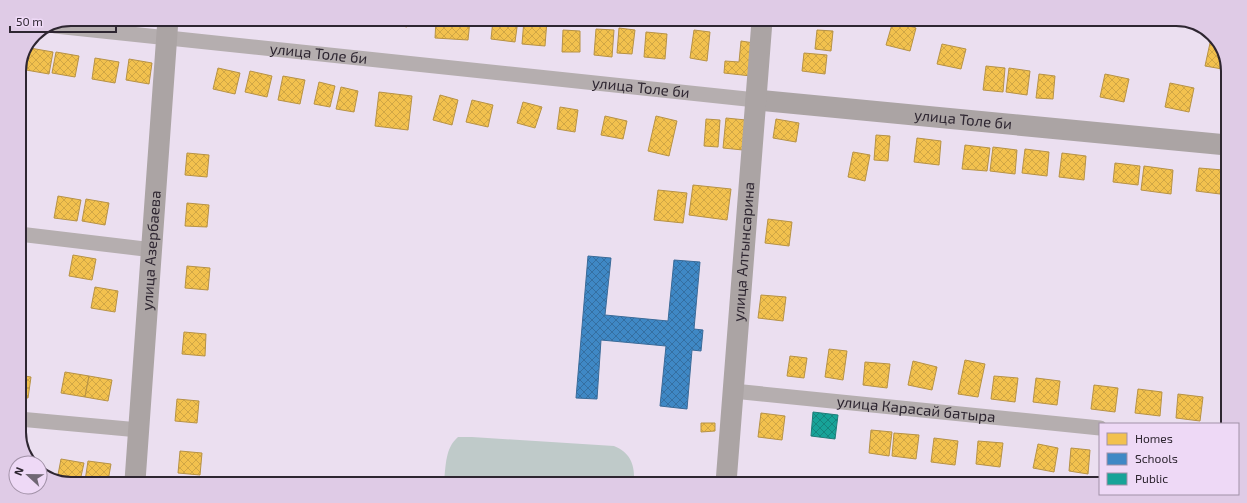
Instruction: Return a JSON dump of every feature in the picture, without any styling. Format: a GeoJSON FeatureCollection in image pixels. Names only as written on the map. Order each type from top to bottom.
{"type":"FeatureCollection","features":[{"type":"Feature","properties":{"kind":"street","name":"улица Толе би"},"geometry":{"type":"LineString","coordinates":[[69,26],[168,28],[756,100],[1221,144]]}},
{"type":"Feature","properties":{"kind":"street","name":"улица Алтынсарина"},"geometry":{"type":"LineString","coordinates":[[726,477],[762,26]]}},
{"type":"Feature","properties":{"kind":"street","name":"улица Азербаева"},"geometry":{"type":"LineString","coordinates":[[135,477],[168,28]]}},
{"type":"Feature","properties":{"kind":"street"},"geometry":{"type":"LineString","coordinates":[[26,235],[153,250]]}},
{"type":"Feature","properties":{"kind":"street","name":"улица Карасай батыра"},"geometry":{"type":"LineString","coordinates":[[733,391],[1099,428]]}},
{"type":"Feature","properties":{"kind":"street"},"geometry":{"type":"LineString","coordinates":[[26,420],[140,430]]}},
{"type":"Feature","properties":{"kind":"shaded area"},"geometry":{"type":"Polygon","coordinates":[[[458,437],[472,437],[614,446],[624,452],[631,460],[634,477],[445,477],[448,452],[458,437]]]}},
{"type":"Feature","properties":{"kind":"building: Homes"},"geometry":{"type":"Polygon","coordinates":[[[436,26],[469,26],[468,40],[435,38],[436,26]]]}},
{"type":"Feature","properties":{"kind":"building: Homes"},"geometry":{"type":"Polygon","coordinates":[[[492,26],[517,26],[515,42],[491,39],[492,26]]]}},
{"type":"Feature","properties":{"kind":"building: Homes"},"geometry":{"type":"Polygon","coordinates":[[[524,26],[547,26],[545,46],[522,44],[524,26]]]}},
{"type":"Feature","properties":{"kind":"building: Homes"},"geometry":{"type":"Polygon","coordinates":[[[892,26],[909,26],[916,28],[910,51],[886,45],[892,26]]]}},
{"type":"Feature","properties":{"kind":"building: Homes"},"geometry":{"type":"Polygon","coordinates":[[[619,28],[635,30],[632,54],[617,53],[619,28]]]}},
{"type":"Feature","properties":{"kind":"building: Homes"},"geometry":{"type":"Polygon","coordinates":[[[596,29],[614,30],[612,57],[594,55],[596,29]]]}},
{"type":"Feature","properties":{"kind":"building: Homes"},"geometry":{"type":"Polygon","coordinates":[[[563,30],[580,31],[580,52],[562,52],[563,30]]]}},
{"type":"Feature","properties":{"kind":"building: Homes"},"geometry":{"type":"Polygon","coordinates":[[[694,30],[710,32],[707,61],[690,58],[694,30]]]}},
{"type":"Feature","properties":{"kind":"building: Homes"},"geometry":{"type":"Polygon","coordinates":[[[817,30],[833,31],[831,51],[815,49],[817,30]]]}},
{"type":"Feature","properties":{"kind":"building: Homes"},"geometry":{"type":"Polygon","coordinates":[[[646,32],[667,34],[665,59],[644,57],[646,32]]]}},
{"type":"Feature","properties":{"kind":"building: Homes"},"geometry":{"type":"Polygon","coordinates":[[[741,41],[754,43],[751,76],[724,73],[725,61],[739,62],[741,41]]]}},
{"type":"Feature","properties":{"kind":"building: Homes"},"geometry":{"type":"Polygon","coordinates":[[[1210,43],[1211,43],[1219,57],[1221,69],[1205,66],[1210,43]]]}},
{"type":"Feature","properties":{"kind":"building: Homes"},"geometry":{"type":"Polygon","coordinates":[[[942,44],[966,49],[961,69],[937,64],[942,44]]]}},
{"type":"Feature","properties":{"kind":"building: Homes"},"geometry":{"type":"Polygon","coordinates":[[[32,48],[53,52],[49,74],[26,70],[29,54],[32,48]]]}},
{"type":"Feature","properties":{"kind":"building: Homes"},"geometry":{"type":"Polygon","coordinates":[[[56,52],[79,56],[75,77],[52,73],[56,52]]]}},
{"type":"Feature","properties":{"kind":"building: Homes"},"geometry":{"type":"Polygon","coordinates":[[[804,53],[827,55],[825,74],[802,71],[804,53]]]}},
{"type":"Feature","properties":{"kind":"building: Homes"},"geometry":{"type":"Polygon","coordinates":[[[95,58],[119,62],[115,83],[92,79],[95,58]]]}},
{"type":"Feature","properties":{"kind":"building: Homes"},"geometry":{"type":"Polygon","coordinates":[[[129,59],[152,63],[149,84],[126,80],[129,59]]]}},
{"type":"Feature","properties":{"kind":"building: Homes"},"geometry":{"type":"Polygon","coordinates":[[[986,66],[1005,68],[1003,92],[983,90],[986,66]]]}},
{"type":"Feature","properties":{"kind":"building: Homes"},"geometry":{"type":"Polygon","coordinates":[[[218,68],[240,73],[235,94],[213,89],[218,68]]]}},
{"type":"Feature","properties":{"kind":"building: Homes"},"geometry":{"type":"Polygon","coordinates":[[[1009,68],[1030,71],[1027,95],[1006,92],[1009,68]]]}},
{"type":"Feature","properties":{"kind":"building: Homes"},"geometry":{"type":"Polygon","coordinates":[[[250,71],[272,76],[267,97],[245,92],[250,71]]]}},
{"type":"Feature","properties":{"kind":"building: Homes"},"geometry":{"type":"Polygon","coordinates":[[[1039,74],[1055,76],[1053,99],[1036,98],[1039,74]]]}},
{"type":"Feature","properties":{"kind":"building: Homes"},"geometry":{"type":"Polygon","coordinates":[[[1105,74],[1129,79],[1124,102],[1100,97],[1105,74]]]}},
{"type":"Feature","properties":{"kind":"building: Homes"},"geometry":{"type":"Polygon","coordinates":[[[283,76],[305,80],[300,104],[278,100],[283,76]]]}},
{"type":"Feature","properties":{"kind":"building: Homes"},"geometry":{"type":"Polygon","coordinates":[[[319,82],[335,86],[330,107],[314,104],[319,82]]]}},
{"type":"Feature","properties":{"kind":"building: Homes"},"geometry":{"type":"Polygon","coordinates":[[[1170,83],[1194,88],[1189,112],[1165,107],[1170,83]]]}},
{"type":"Feature","properties":{"kind":"building: Homes"},"geometry":{"type":"Polygon","coordinates":[[[341,87],[358,91],[354,112],[336,109],[341,87]]]}},
{"type":"Feature","properties":{"kind":"building: Homes"},"geometry":{"type":"Polygon","coordinates":[[[379,92],[412,96],[408,130],[375,126],[379,92]]]}},
{"type":"Feature","properties":{"kind":"building: Homes"},"geometry":{"type":"Polygon","coordinates":[[[440,95],[458,100],[452,125],[433,120],[440,95]]]}},
{"type":"Feature","properties":{"kind":"building: Homes"},"geometry":{"type":"Polygon","coordinates":[[[472,100],[493,105],[488,127],[466,122],[472,100]]]}},
{"type":"Feature","properties":{"kind":"building: Homes"},"geometry":{"type":"Polygon","coordinates":[[[523,102],[542,107],[535,128],[517,123],[523,102]]]}},
{"type":"Feature","properties":{"kind":"building: Homes"},"geometry":{"type":"Polygon","coordinates":[[[560,107],[578,110],[575,132],[557,129],[560,107]]]}},
{"type":"Feature","properties":{"kind":"building: Homes"},"geometry":{"type":"Polygon","coordinates":[[[605,116],[627,121],[623,139],[601,135],[605,116]]]}},
{"type":"Feature","properties":{"kind":"building: Homes"},"geometry":{"type":"Polygon","coordinates":[[[656,116],[677,121],[669,156],[648,151],[656,116]]]}},
{"type":"Feature","properties":{"kind":"building: Homes"},"geometry":{"type":"Polygon","coordinates":[[[726,118],[746,120],[743,150],[723,148],[726,118]]]}},
{"type":"Feature","properties":{"kind":"building: Homes"},"geometry":{"type":"Polygon","coordinates":[[[706,119],[720,120],[718,147],[704,146],[706,119]]]}},
{"type":"Feature","properties":{"kind":"building: Homes"},"geometry":{"type":"Polygon","coordinates":[[[776,119],[799,123],[796,142],[773,138],[776,119]]]}},
{"type":"Feature","properties":{"kind":"building: Homes"},"geometry":{"type":"Polygon","coordinates":[[[876,135],[890,136],[888,161],[874,160],[876,135]]]}},
{"type":"Feature","properties":{"kind":"building: Homes"},"geometry":{"type":"Polygon","coordinates":[[[917,138],[941,141],[939,165],[914,162],[917,138]]]}},
{"type":"Feature","properties":{"kind":"building: Homes"},"geometry":{"type":"Polygon","coordinates":[[[965,145],[990,148],[987,171],[962,169],[965,145]]]}},
{"type":"Feature","properties":{"kind":"building: Homes"},"geometry":{"type":"Polygon","coordinates":[[[993,147],[1017,150],[1015,174],[990,171],[993,147]]]}},
{"type":"Feature","properties":{"kind":"building: Homes"},"geometry":{"type":"Polygon","coordinates":[[[1025,149],[1049,152],[1047,176],[1022,173],[1025,149]]]}},
{"type":"Feature","properties":{"kind":"building: Homes"},"geometry":{"type":"Polygon","coordinates":[[[853,152],[870,155],[865,181],[848,177],[853,152]]]}},
{"type":"Feature","properties":{"kind":"building: Homes"},"geometry":{"type":"Polygon","coordinates":[[[187,153],[209,155],[207,177],[185,175],[187,153]]]}},
{"type":"Feature","properties":{"kind":"building: Homes"},"geometry":{"type":"Polygon","coordinates":[[[1062,153],[1086,156],[1084,180],[1059,177],[1062,153]]]}},
{"type":"Feature","properties":{"kind":"building: Homes"},"geometry":{"type":"Polygon","coordinates":[[[1115,163],[1140,166],[1138,185],[1113,182],[1115,163]]]}},
{"type":"Feature","properties":{"kind":"building: Homes"},"geometry":{"type":"Polygon","coordinates":[[[1144,166],[1173,170],[1171,194],[1141,190],[1144,166]]]}},
{"type":"Feature","properties":{"kind":"building: Homes"},"geometry":{"type":"Polygon","coordinates":[[[1199,168],[1221,170],[1220,194],[1196,191],[1199,168]]]}},
{"type":"Feature","properties":{"kind":"building: Homes"},"geometry":{"type":"Polygon","coordinates":[[[693,185],[731,189],[727,220],[689,215],[693,185]]]}},
{"type":"Feature","properties":{"kind":"building: Homes"},"geometry":{"type":"Polygon","coordinates":[[[658,190],[687,193],[683,223],[654,220],[658,190]]]}},
{"type":"Feature","properties":{"kind":"building: Homes"},"geometry":{"type":"Polygon","coordinates":[[[58,196],[81,200],[77,221],[54,218],[58,196]]]}},
{"type":"Feature","properties":{"kind":"building: Homes"},"geometry":{"type":"Polygon","coordinates":[[[86,199],[109,203],[105,225],[82,221],[86,199]]]}},
{"type":"Feature","properties":{"kind":"building: Homes"},"geometry":{"type":"Polygon","coordinates":[[[187,203],[209,205],[207,227],[185,226],[187,203]]]}},
{"type":"Feature","properties":{"kind":"building: Homes"},"geometry":{"type":"Polygon","coordinates":[[[768,219],[792,222],[789,246],[765,243],[768,219]]]}},
{"type":"Feature","properties":{"kind":"building: Homes"},"geometry":{"type":"Polygon","coordinates":[[[73,255],[96,259],[92,280],[69,276],[73,255]]]}},
{"type":"Feature","properties":{"kind":"building: Homes"},"geometry":{"type":"Polygon","coordinates":[[[187,266],[210,268],[208,290],[185,288],[187,266]]]}},
{"type":"Feature","properties":{"kind":"building: Homes"},"geometry":{"type":"Polygon","coordinates":[[[95,287],[118,291],[115,312],[91,308],[95,287]]]}},
{"type":"Feature","properties":{"kind":"building: Homes"},"geometry":{"type":"Polygon","coordinates":[[[761,295],[786,297],[783,321],[758,318],[761,295]]]}},
{"type":"Feature","properties":{"kind":"building: Homes"},"geometry":{"type":"Polygon","coordinates":[[[184,332],[206,334],[205,356],[182,354],[184,332]]]}},
{"type":"Feature","properties":{"kind":"building: Homes"},"geometry":{"type":"Polygon","coordinates":[[[829,349],[847,351],[843,380],[825,377],[829,349]]]}},
{"type":"Feature","properties":{"kind":"building: Homes"},"geometry":{"type":"Polygon","coordinates":[[[790,356],[807,358],[804,378],[787,376],[790,356]]]}},
{"type":"Feature","properties":{"kind":"building: Homes"},"geometry":{"type":"Polygon","coordinates":[[[965,360],[985,364],[978,397],[958,394],[965,360]]]}},
{"type":"Feature","properties":{"kind":"building: Homes"},"geometry":{"type":"Polygon","coordinates":[[[913,361],[937,367],[932,390],[908,385],[913,361]]]}},
{"type":"Feature","properties":{"kind":"building: Homes"},"geometry":{"type":"Polygon","coordinates":[[[865,362],[890,364],[887,388],[863,385],[865,362]]]}},
{"type":"Feature","properties":{"kind":"building: Homes"},"geometry":{"type":"Polygon","coordinates":[[[65,372],[89,376],[85,397],[61,393],[65,372]]]}},
{"type":"Feature","properties":{"kind":"building: Homes"},"geometry":{"type":"Polygon","coordinates":[[[26,376],[31,377],[28,398],[26,398],[26,376]]]}},
{"type":"Feature","properties":{"kind":"building: Homes"},"geometry":{"type":"Polygon","coordinates":[[[89,376],[112,380],[108,401],[85,397],[89,376]]]}},
{"type":"Feature","properties":{"kind":"building: Homes"},"geometry":{"type":"Polygon","coordinates":[[[994,376],[1018,378],[1015,402],[991,399],[994,376]]]}},
{"type":"Feature","properties":{"kind":"building: Homes"},"geometry":{"type":"Polygon","coordinates":[[[1036,378],[1060,381],[1057,405],[1033,402],[1036,378]]]}},
{"type":"Feature","properties":{"kind":"building: Homes"},"geometry":{"type":"Polygon","coordinates":[[[1094,385],[1118,388],[1115,412],[1091,409],[1094,385]]]}},
{"type":"Feature","properties":{"kind":"building: Homes"},"geometry":{"type":"Polygon","coordinates":[[[1138,389],[1162,392],[1160,416],[1135,413],[1138,389]]]}},
{"type":"Feature","properties":{"kind":"building: Homes"},"geometry":{"type":"Polygon","coordinates":[[[1178,394],[1203,397],[1200,421],[1176,418],[1178,394]]]}},
{"type":"Feature","properties":{"kind":"building: Homes"},"geometry":{"type":"Polygon","coordinates":[[[177,399],[199,401],[197,423],[175,421],[177,399]]]}},
{"type":"Feature","properties":{"kind":"building: Homes"},"geometry":{"type":"Polygon","coordinates":[[[761,413],[785,416],[782,440],[758,437],[761,413]]]}},
{"type":"Feature","properties":{"kind":"building: Homes"},"geometry":{"type":"Polygon","coordinates":[[[701,423],[715,423],[715,431],[701,432],[701,423]]]}},
{"type":"Feature","properties":{"kind":"building: Homes"},"geometry":{"type":"Polygon","coordinates":[[[871,430],[892,432],[889,456],[869,453],[871,430]]]}},
{"type":"Feature","properties":{"kind":"building: Homes"},"geometry":{"type":"Polygon","coordinates":[[[894,433],[919,435],[916,459],[892,456],[894,433]]]}},
{"type":"Feature","properties":{"kind":"building: Homes"},"geometry":{"type":"Polygon","coordinates":[[[934,438],[958,441],[955,465],[931,462],[934,438]]]}},
{"type":"Feature","properties":{"kind":"building: Homes"},"geometry":{"type":"Polygon","coordinates":[[[978,441],[1003,443],[1000,467],[976,464],[978,441]]]}},
{"type":"Feature","properties":{"kind":"building: Homes"},"geometry":{"type":"Polygon","coordinates":[[[1038,444],[1058,448],[1054,472],[1033,468],[1038,444]]]}},
{"type":"Feature","properties":{"kind":"building: Homes"},"geometry":{"type":"Polygon","coordinates":[[[1071,448],[1090,450],[1088,474],[1069,471],[1071,448]]]}},
{"type":"Feature","properties":{"kind":"building: Homes"},"geometry":{"type":"Polygon","coordinates":[[[180,451],[202,453],[200,475],[178,473],[180,451]]]}},
{"type":"Feature","properties":{"kind":"building: Homes"},"geometry":{"type":"Polygon","coordinates":[[[61,459],[84,463],[81,477],[58,475],[61,459]]]}},
{"type":"Feature","properties":{"kind":"building: Homes"},"geometry":{"type":"Polygon","coordinates":[[[88,461],[111,464],[109,477],[86,477],[88,461]]]}},
{"type":"Feature","properties":{"kind":"building: Schools"},"geometry":{"type":"Polygon","coordinates":[[[588,256],[611,258],[605,315],[668,321],[674,260],[700,262],[694,329],[703,330],[701,351],[692,350],[687,409],[660,406],[666,346],[601,340],[597,399],[576,398],[588,256]]]}},
{"type":"Feature","properties":{"kind":"building: Public"},"geometry":{"type":"Polygon","coordinates":[[[813,412],[838,415],[835,439],[811,436],[813,412]]]}}]}
